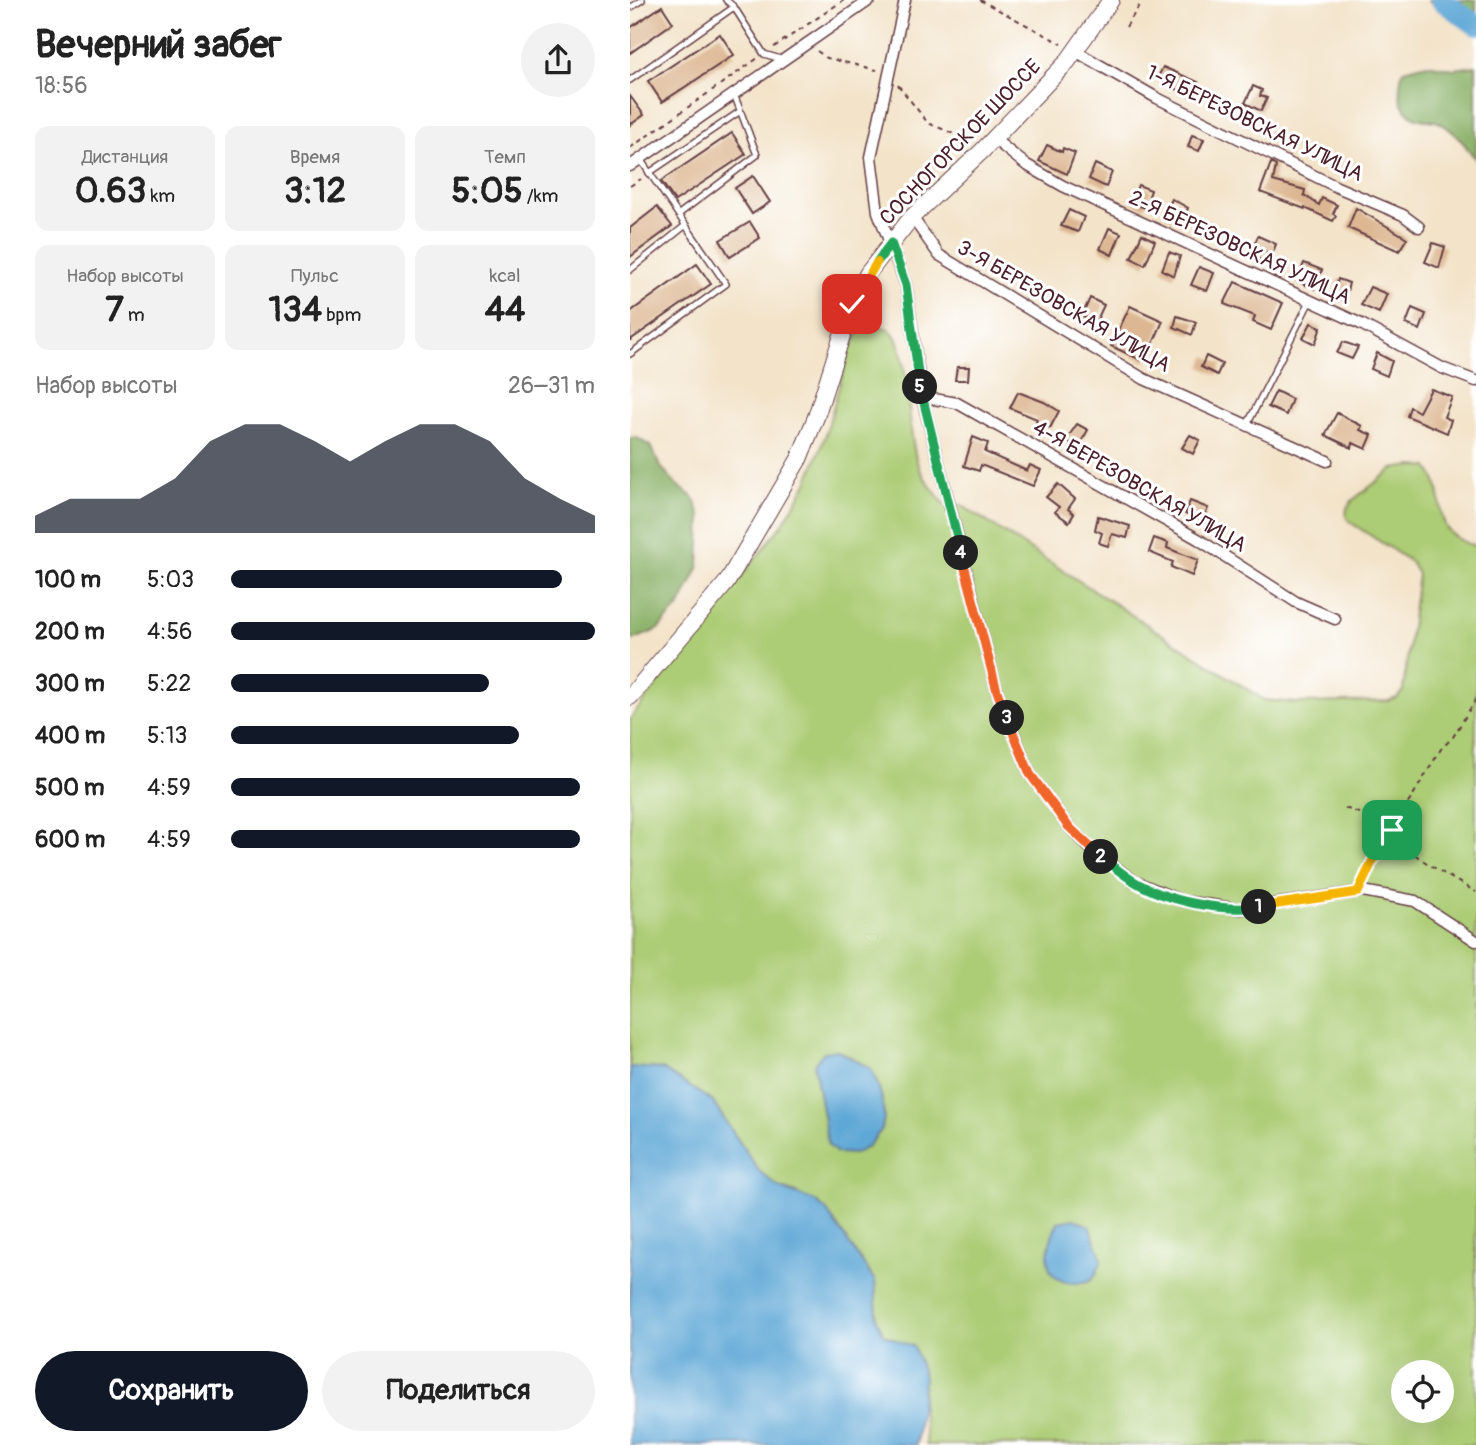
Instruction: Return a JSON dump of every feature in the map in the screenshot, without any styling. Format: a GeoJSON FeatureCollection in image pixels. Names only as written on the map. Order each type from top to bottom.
{"type":"FeatureCollection","features":[{"type":"Feature","properties":{"kind":"main road","name":"СОСНОГОРСКОЕ ШОССЕ"},"geometry":{"type":"LineString","coordinates":[[1075,51],[1104,0]]}},
{"type":"Feature","properties":{"kind":"main road","name":"СОСНОГОРСКОЕ ШОССЕ"},"geometry":{"type":"LineString","coordinates":[[630,697],[727,582],[799,460],[816,417],[852,304],[868,273],[912,217],[994,139],[1075,51],[1111,0]]}},
{"type":"Feature","properties":{"kind":"street"},"geometry":{"type":"LineString","coordinates":[[630,166],[870,0]]}},
{"type":"Feature","properties":{"kind":"street"},"geometry":{"type":"LineString","coordinates":[[905,0],[871,157],[878,212],[906,285],[922,397],[997,691],[1030,774],[1068,826],[1091,849],[1134,881],[1182,901],[1241,909],[1358,892],[1415,901],[1457,926],[1476,941]]}},
{"type":"Feature","properties":{"kind":"street","name":"1-Я БЕРЕЗОВСКАЯ УЛИЦА"},"geometry":{"type":"LineString","coordinates":[[1075,51],[1157,98],[1337,187],[1403,215],[1419,227]]}},
{"type":"Feature","properties":{"kind":"street","name":"2-Я БЕРЕЗОВСКАЯ УЛИЦА"},"geometry":{"type":"LineString","coordinates":[[994,139],[1025,164],[1063,186],[1361,324],[1442,368],[1476,381]]}},
{"type":"Feature","properties":{"kind":"street","name":"3-Я БЕРЕЗОВСКАЯ УЛИЦА"},"geometry":{"type":"LineString","coordinates":[[912,217],[939,255],[1144,379],[1327,461]]}},
{"type":"Feature","properties":{"kind":"street","name":"4-Я БЕРЕЗОВСКАЯ УЛИЦА"},"geometry":{"type":"LineString","coordinates":[[922,397],[957,403],[1198,540],[1296,602],[1335,619]]}},
{"type":"Feature","properties":{"kind":"lane"},"geometry":{"type":"LineString","coordinates":[[631,6],[642,0]]}},
{"type":"Feature","properties":{"kind":"lane"},"geometry":{"type":"LineString","coordinates":[[726,0],[734,7],[764,54],[784,60]]}},
{"type":"Feature","properties":{"kind":"lane"},"geometry":{"type":"LineString","coordinates":[[630,80],[734,7]]}},
{"type":"Feature","properties":{"kind":"lane"},"geometry":{"type":"LineString","coordinates":[[679,214],[757,155],[734,94]]}},
{"type":"Feature","properties":{"kind":"lane"},"geometry":{"type":"LineString","coordinates":[[649,173],[739,112]]}},
{"type":"Feature","properties":{"kind":"lane"},"geometry":{"type":"LineString","coordinates":[[630,354],[726,284],[640,159]]}},
{"type":"Feature","properties":{"kind":"lane"},"geometry":{"type":"LineString","coordinates":[[630,270],[686,225]]}},
{"type":"Feature","properties":{"kind":"lane"},"geometry":{"type":"LineString","coordinates":[[1247,425],[1310,301]]}},
{"type":"Feature","properties":{"kind":"path"},"geometry":{"type":"LineString","coordinates":[[630,148],[844,0]]}},
{"type":"Feature","properties":{"kind":"path"},"geometry":{"type":"LineString","coordinates":[[980,0],[1075,51]]}},
{"type":"Feature","properties":{"kind":"path"},"geometry":{"type":"LineString","coordinates":[[1126,27],[1143,0]]}},
{"type":"Feature","properties":{"kind":"path"},"geometry":{"type":"LineString","coordinates":[[630,186],[649,173]]}},
{"type":"Feature","properties":{"kind":"path"},"geometry":{"type":"LineString","coordinates":[[1358,892],[1372,862],[1441,749],[1453,737],[1476,699]]}},
{"type":"Feature","properties":{"kind":"path"},"geometry":{"type":"LineString","coordinates":[[1345,808],[1378,820],[1392,830],[1402,844],[1436,869],[1476,892]]}},
{"type":"Feature","properties":{"kind":"green space"},"geometry":{"type":"Polygon","coordinates":[[[1427,0],[1476,0],[1476,29],[1470,20],[1427,0]]]}},
{"type":"Feature","properties":{"kind":"green space"},"geometry":{"type":"Polygon","coordinates":[[[1427,64],[1454,69],[1476,66],[1476,160],[1450,129],[1435,121],[1416,118],[1405,109],[1400,97],[1403,70],[1427,64]]]}},
{"type":"Feature","properties":{"kind":"green space"},"geometry":{"type":"Polygon","coordinates":[[[871,325],[891,331],[902,356],[912,436],[919,468],[944,504],[961,505],[1264,700],[1297,703],[1388,701],[1397,698],[1403,691],[1418,574],[1411,562],[1346,517],[1347,508],[1353,500],[1393,469],[1428,467],[1435,479],[1444,523],[1460,540],[1476,546],[1476,1445],[926,1445],[922,1404],[924,1377],[914,1347],[884,1335],[877,1320],[875,1281],[826,1210],[797,1193],[778,1187],[759,1171],[712,1101],[662,1069],[630,1067],[630,719],[784,522],[807,483],[825,437],[849,351],[858,333],[871,325]],[[837,1050],[884,1116],[877,1081],[860,1062],[837,1050]]]}},
{"type":"Feature","properties":{"kind":"green space"},"geometry":{"type":"Polygon","coordinates":[[[636,437],[650,446],[660,466],[677,485],[694,498],[701,518],[699,566],[680,606],[657,630],[630,641],[630,438],[636,437]]]}},
{"type":"Feature","properties":{"kind":"water"},"geometry":{"type":"Polygon","coordinates":[[[837,1050],[871,1069],[881,1094],[884,1116],[882,1129],[868,1146],[855,1154],[837,1153],[828,1145],[814,1064],[824,1052],[837,1050]]]}},
{"type":"Feature","properties":{"kind":"water"},"geometry":{"type":"Polygon","coordinates":[[[630,1067],[662,1069],[712,1101],[759,1171],[778,1187],[815,1201],[826,1210],[875,1281],[877,1320],[884,1335],[914,1347],[924,1377],[916,1445],[630,1445],[630,1067]]]}},
{"type":"Feature","properties":{"kind":"water"},"geometry":{"type":"Polygon","coordinates":[[[1074,1219],[1089,1226],[1102,1259],[1093,1277],[1081,1283],[1063,1281],[1055,1276],[1048,1261],[1058,1222],[1074,1219]]]}},
{"type":"Feature","properties":{"kind":"building"},"geometry":{"type":"Polygon","coordinates":[[[662,6],[673,23],[630,53],[630,28],[662,6]]]}},
{"type":"Feature","properties":{"kind":"building"},"geometry":{"type":"Polygon","coordinates":[[[720,34],[734,55],[662,102],[648,81],[720,34]]]}},
{"type":"Feature","properties":{"kind":"building"},"geometry":{"type":"Polygon","coordinates":[[[1163,67],[1198,82],[1192,97],[1157,79],[1163,67]]]}},
{"type":"Feature","properties":{"kind":"building"},"geometry":{"type":"Polygon","coordinates":[[[1253,86],[1262,90],[1260,96],[1267,98],[1261,111],[1245,103],[1253,86]]]}},
{"type":"Feature","properties":{"kind":"building"},"geometry":{"type":"Polygon","coordinates":[[[630,96],[644,115],[630,125],[630,96]]]}},
{"type":"Feature","properties":{"kind":"building"},"geometry":{"type":"Polygon","coordinates":[[[732,133],[746,154],[675,201],[661,181],[732,133]]]}},
{"type":"Feature","properties":{"kind":"building"},"geometry":{"type":"Polygon","coordinates":[[[1192,135],[1204,139],[1199,151],[1188,147],[1192,135]]]}},
{"type":"Feature","properties":{"kind":"building"},"geometry":{"type":"Polygon","coordinates":[[[1047,145],[1062,152],[1063,148],[1075,153],[1067,174],[1039,161],[1047,145]]]}},
{"type":"Feature","properties":{"kind":"building"},"geometry":{"type":"Polygon","coordinates":[[[1271,163],[1276,166],[1273,181],[1305,190],[1304,195],[1319,205],[1322,198],[1337,205],[1333,221],[1260,192],[1271,163]]]}},
{"type":"Feature","properties":{"kind":"building"},"geometry":{"type":"Polygon","coordinates":[[[1095,164],[1112,172],[1106,187],[1089,179],[1095,164]]]}},
{"type":"Feature","properties":{"kind":"building"},"geometry":{"type":"Polygon","coordinates":[[[753,176],[770,202],[752,214],[735,188],[753,176]]]}},
{"type":"Feature","properties":{"kind":"building"},"geometry":{"type":"Polygon","coordinates":[[[1138,185],[1151,190],[1145,208],[1131,203],[1138,185]]]}},
{"type":"Feature","properties":{"kind":"building"},"geometry":{"type":"Polygon","coordinates":[[[1172,199],[1188,208],[1181,224],[1164,215],[1172,199]]]}},
{"type":"Feature","properties":{"kind":"building"},"geometry":{"type":"Polygon","coordinates":[[[657,207],[672,226],[630,257],[630,228],[657,207]]]}},
{"type":"Feature","properties":{"kind":"building"},"geometry":{"type":"Polygon","coordinates":[[[1356,208],[1407,238],[1399,251],[1348,228],[1356,208]]]}},
{"type":"Feature","properties":{"kind":"building"},"geometry":{"type":"Polygon","coordinates":[[[1069,210],[1084,217],[1078,232],[1061,226],[1069,210]]]}},
{"type":"Feature","properties":{"kind":"building"},"geometry":{"type":"Polygon","coordinates":[[[750,222],[760,238],[730,257],[720,240],[750,222]]]}},
{"type":"Feature","properties":{"kind":"building"},"geometry":{"type":"Polygon","coordinates":[[[1109,228],[1121,233],[1112,255],[1100,249],[1109,228]]]}},
{"type":"Feature","properties":{"kind":"building"},"geometry":{"type":"Polygon","coordinates":[[[1142,234],[1155,241],[1145,265],[1131,258],[1142,234]]]}},
{"type":"Feature","properties":{"kind":"building"},"geometry":{"type":"Polygon","coordinates":[[[1258,236],[1276,244],[1272,255],[1267,253],[1264,261],[1249,256],[1258,236]]]}},
{"type":"Feature","properties":{"kind":"building"},"geometry":{"type":"Polygon","coordinates":[[[1433,243],[1445,247],[1439,268],[1425,262],[1433,243]]]}},
{"type":"Feature","properties":{"kind":"building"},"geometry":{"type":"Polygon","coordinates":[[[1169,252],[1180,256],[1174,276],[1162,270],[1169,252]]]}},
{"type":"Feature","properties":{"kind":"building"},"geometry":{"type":"Polygon","coordinates":[[[1304,263],[1322,270],[1314,289],[1297,281],[1304,263]]]}},
{"type":"Feature","properties":{"kind":"building"},"geometry":{"type":"Polygon","coordinates":[[[697,264],[711,284],[630,340],[630,312],[697,264]]]}},
{"type":"Feature","properties":{"kind":"building"},"geometry":{"type":"Polygon","coordinates":[[[1199,267],[1214,273],[1207,291],[1191,285],[1199,267]]]}},
{"type":"Feature","properties":{"kind":"building"},"geometry":{"type":"Polygon","coordinates":[[[1338,279],[1349,283],[1345,300],[1333,297],[1338,279]]]}},
{"type":"Feature","properties":{"kind":"building"},"geometry":{"type":"Polygon","coordinates":[[[1235,282],[1283,303],[1271,330],[1253,322],[1255,316],[1224,304],[1235,282]]]}},
{"type":"Feature","properties":{"kind":"building"},"geometry":{"type":"Polygon","coordinates":[[[1370,287],[1387,294],[1379,313],[1361,305],[1370,287]]]}},
{"type":"Feature","properties":{"kind":"building"},"geometry":{"type":"Polygon","coordinates":[[[1090,298],[1104,305],[1096,322],[1082,316],[1090,298]]]}},
{"type":"Feature","properties":{"kind":"building"},"geometry":{"type":"Polygon","coordinates":[[[1130,306],[1163,321],[1145,362],[1111,346],[1130,306]]]}},
{"type":"Feature","properties":{"kind":"building"},"geometry":{"type":"Polygon","coordinates":[[[1412,308],[1426,314],[1420,330],[1406,324],[1412,308]]]}},
{"type":"Feature","properties":{"kind":"building"},"geometry":{"type":"Polygon","coordinates":[[[1177,316],[1196,322],[1192,335],[1174,327],[1177,316]]]}},
{"type":"Feature","properties":{"kind":"building"},"geometry":{"type":"Polygon","coordinates":[[[1311,323],[1321,327],[1315,344],[1303,338],[1311,323]]]}},
{"type":"Feature","properties":{"kind":"building"},"geometry":{"type":"Polygon","coordinates":[[[1343,342],[1358,347],[1352,359],[1337,353],[1343,342]]]}},
{"type":"Feature","properties":{"kind":"building"},"geometry":{"type":"Polygon","coordinates":[[[1377,353],[1392,361],[1387,376],[1371,369],[1377,353]]]}},
{"type":"Feature","properties":{"kind":"building"},"geometry":{"type":"Polygon","coordinates":[[[1206,356],[1222,364],[1217,375],[1201,367],[1206,356]]]}},
{"type":"Feature","properties":{"kind":"building"},"geometry":{"type":"Polygon","coordinates":[[[957,367],[969,367],[968,380],[955,380],[957,367]]]}},
{"type":"Feature","properties":{"kind":"building"},"geometry":{"type":"Polygon","coordinates":[[[1431,389],[1452,397],[1444,417],[1451,420],[1447,433],[1407,416],[1410,407],[1419,412],[1431,389]]]}},
{"type":"Feature","properties":{"kind":"building"},"geometry":{"type":"Polygon","coordinates":[[[1276,391],[1292,399],[1286,415],[1268,407],[1276,391]]]}},
{"type":"Feature","properties":{"kind":"building"},"geometry":{"type":"Polygon","coordinates":[[[1018,392],[1059,411],[1050,428],[1036,422],[1037,419],[1010,408],[1018,392]]]}},
{"type":"Feature","properties":{"kind":"building"},"geometry":{"type":"Polygon","coordinates":[[[1337,413],[1362,426],[1360,430],[1372,435],[1366,449],[1353,443],[1352,448],[1325,435],[1337,413]]]}},
{"type":"Feature","properties":{"kind":"building"},"geometry":{"type":"Polygon","coordinates":[[[1077,424],[1088,430],[1077,449],[1066,440],[1077,424]]]}},
{"type":"Feature","properties":{"kind":"building"},"geometry":{"type":"Polygon","coordinates":[[[1190,435],[1200,440],[1193,454],[1182,448],[1190,435]]]}},
{"type":"Feature","properties":{"kind":"building"},"geometry":{"type":"Polygon","coordinates":[[[973,437],[988,443],[985,452],[1027,471],[1030,465],[1041,470],[1033,486],[981,465],[979,471],[964,466],[973,437]]]}},
{"type":"Feature","properties":{"kind":"building"},"geometry":{"type":"Polygon","coordinates":[[[1058,484],[1075,499],[1068,509],[1074,514],[1069,522],[1055,512],[1059,507],[1046,497],[1058,484]]]}},
{"type":"Feature","properties":{"kind":"building"},"geometry":{"type":"Polygon","coordinates":[[[1190,501],[1208,508],[1203,521],[1185,514],[1190,501]]]}},
{"type":"Feature","properties":{"kind":"building"},"geometry":{"type":"Polygon","coordinates":[[[1098,516],[1130,526],[1127,538],[1112,534],[1108,546],[1099,543],[1102,533],[1095,530],[1098,516]]]}},
{"type":"Feature","properties":{"kind":"building"},"geometry":{"type":"Polygon","coordinates":[[[1154,538],[1168,543],[1167,548],[1198,560],[1192,576],[1171,567],[1173,562],[1149,552],[1154,538]]]}},
{"type":"Feature","properties":{"kind":"waterway"},"geometry":{"type":"LineString","coordinates":[[1441,0],[1476,25]]}},
{"type":"Feature","properties":{"kind":"route"},"geometry":{"type":"LineString","coordinates":[[852,304],[868,273],[891,243],[906,285],[922,397],[997,691],[1030,774],[1068,826],[1091,849],[1134,881],[1182,901],[1241,909],[1358,892],[1372,862],[1392,830]]}}]}
